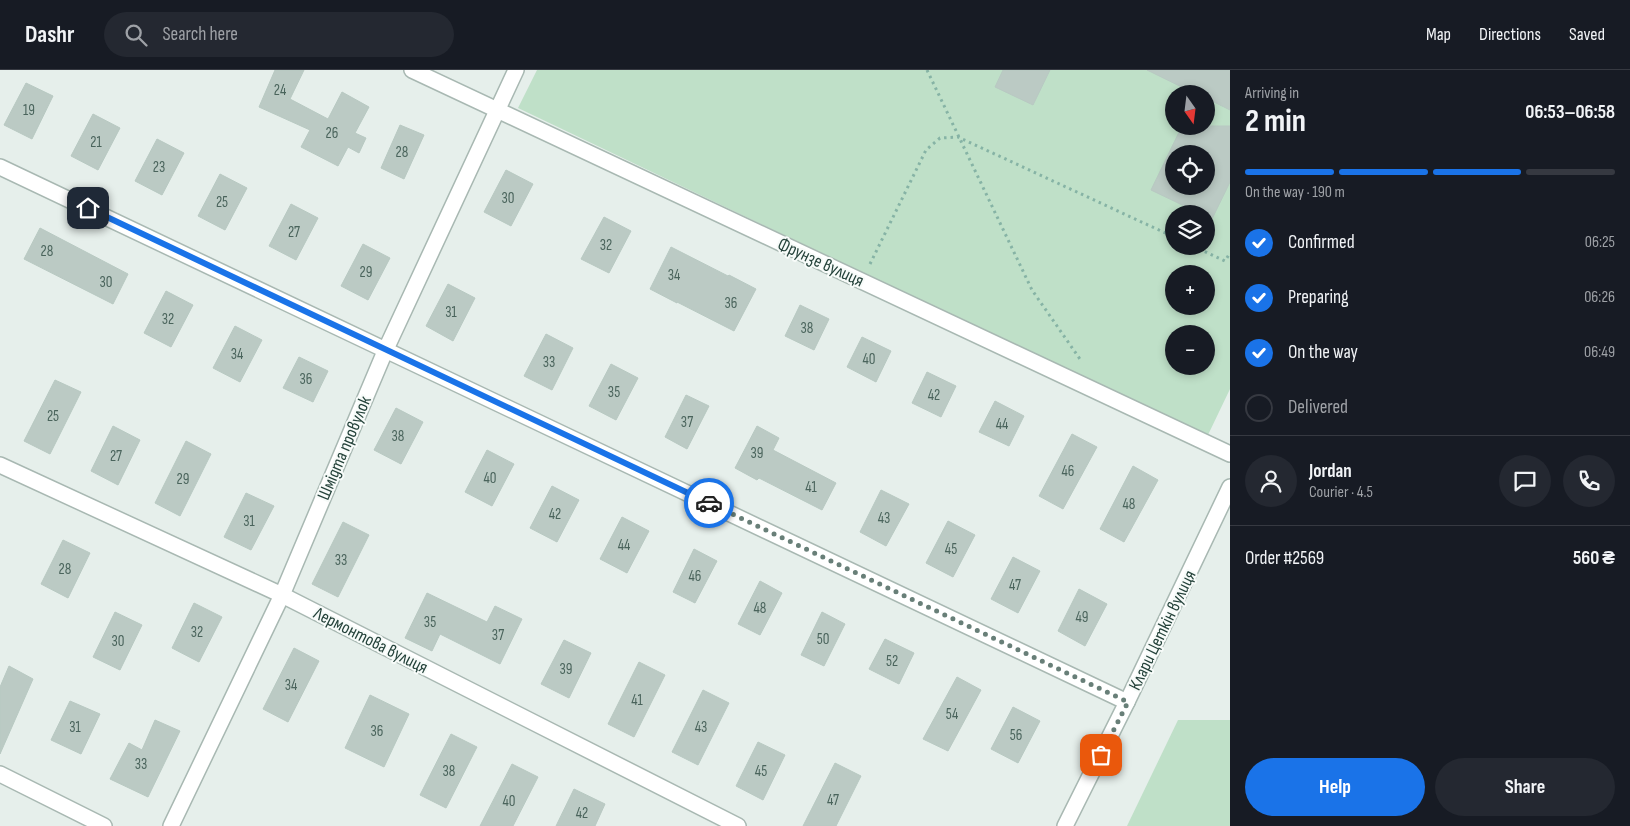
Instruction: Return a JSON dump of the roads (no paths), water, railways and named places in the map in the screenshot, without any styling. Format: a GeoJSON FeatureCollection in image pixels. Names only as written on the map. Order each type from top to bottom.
{"type":"FeatureCollection","features":[{"type":"Feature","properties":{"kind":"street","name":"Фрунзе вулиця"},"geometry":{"type":"LineString","coordinates":[[412,70],[1230,454]]}},
{"type":"Feature","properties":{"kind":"street","name":"Шмідта провулок"},"geometry":{"type":"LineString","coordinates":[[171,826],[282,595],[386,349],[516,70]]}},
{"type":"Feature","properties":{"kind":"street"},"geometry":{"type":"LineString","coordinates":[[0,167],[1128,702]]}},
{"type":"Feature","properties":{"kind":"street","name":"Лермонтова вулиця"},"geometry":{"type":"LineString","coordinates":[[0,465],[282,595],[738,826]]}},
{"type":"Feature","properties":{"kind":"street","name":"Клари Цеткін вулиця"},"geometry":{"type":"LineString","coordinates":[[1065,826],[1128,702],[1230,487]]}},
{"type":"Feature","properties":{"kind":"street"},"geometry":{"type":"LineString","coordinates":[[0,774],[104,826]]}}]}
